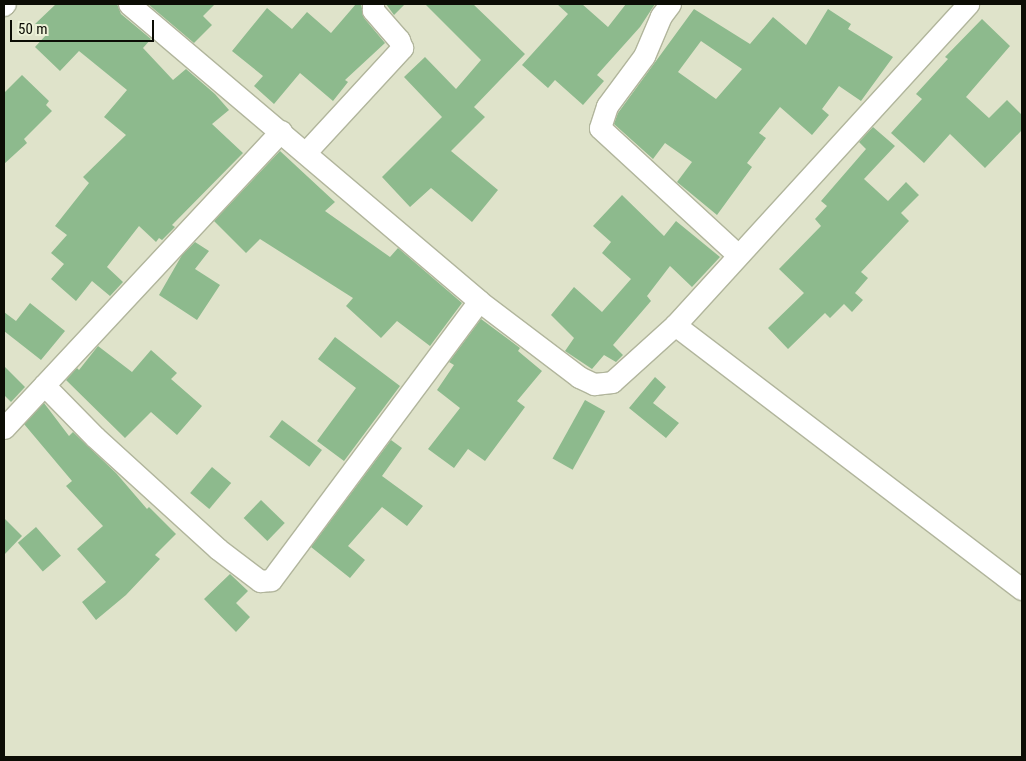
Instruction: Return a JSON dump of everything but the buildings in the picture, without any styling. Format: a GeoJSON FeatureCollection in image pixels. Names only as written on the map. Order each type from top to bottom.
{"type":"FeatureCollection","features":[{"type":"Feature","properties":{"kind":"street"},"geometry":{"type":"LineString","coordinates":[[129,4],[306,152],[479,301],[579,377],[594,384],[612,382],[675,325],[737,254],[968,4]]}},
{"type":"Feature","properties":{"kind":"street"},"geometry":{"type":"LineString","coordinates":[[306,152],[402,48],[399,40],[373,10],[373,4]]}},
{"type":"Feature","properties":{"kind":"street"},"geometry":{"type":"LineString","coordinates":[[670,4],[661,16],[644,56],[607,106],[600,128],[737,254]]}},
{"type":"Feature","properties":{"kind":"street"},"geometry":{"type":"LineString","coordinates":[[4,428],[281,131]]}},
{"type":"Feature","properties":{"kind":"street"},"geometry":{"type":"LineString","coordinates":[[44,385],[95,437],[218,549],[260,580],[271,580],[479,301]]}},
{"type":"Feature","properties":{"kind":"street"},"geometry":{"type":"LineString","coordinates":[[675,325],[1022,589]]}}]}
